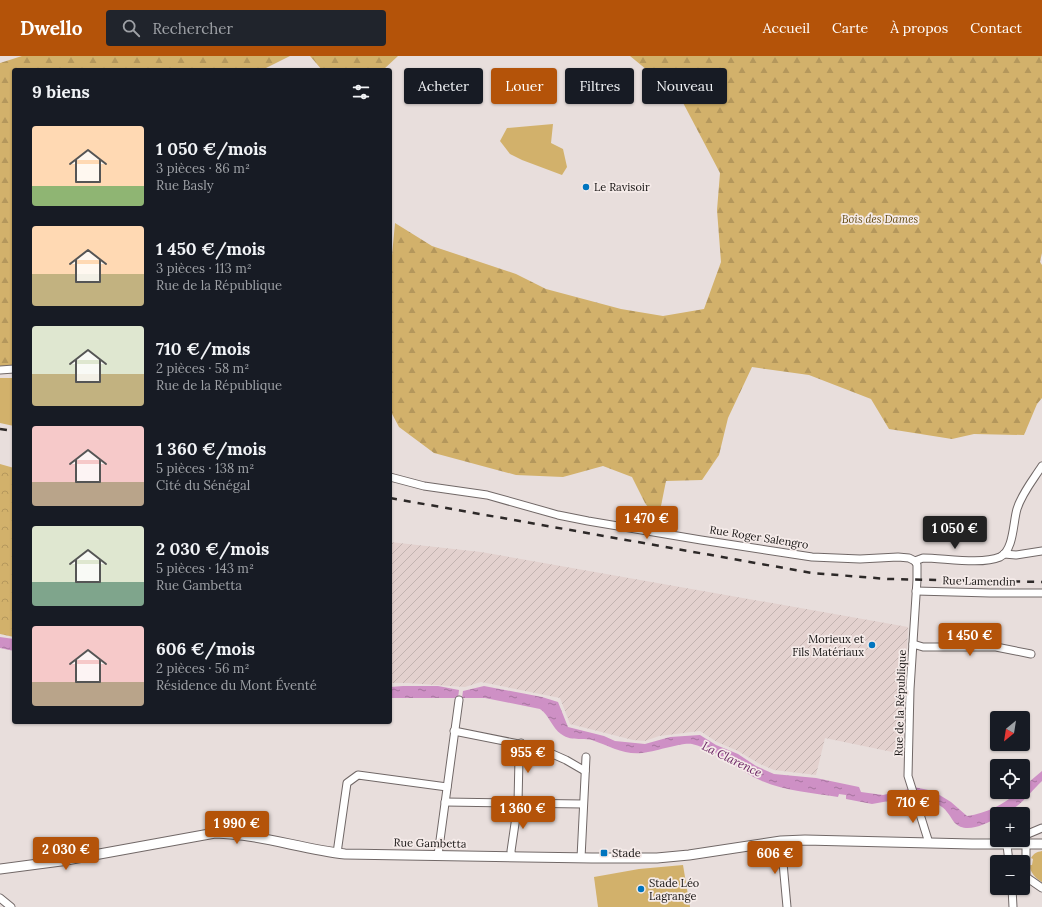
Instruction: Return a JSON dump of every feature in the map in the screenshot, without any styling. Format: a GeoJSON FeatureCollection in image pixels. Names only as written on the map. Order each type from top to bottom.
{"type":"FeatureCollection","features":[{"type":"Feature","properties":{"kind":"main road","name":"Rue Gambetta"},"geometry":{"type":"LineString","coordinates":[[0,869],[61,861],[216,834],[254,836],[311,849],[337,853],[581,858],[644,858],[677,856],[781,841],[990,842]]}},
{"type":"Feature","properties":{"kind":"main road","name":"Rue Gambetta"},"geometry":{"type":"LineString","coordinates":[[1030,841],[1042,844]]}},
{"type":"Feature","properties":{"kind":"street"},"geometry":{"type":"LineString","coordinates":[[0,370],[12,369]]}},
{"type":"Feature","properties":{"kind":"street"},"geometry":{"type":"LineString","coordinates":[[1004,554],[1010,542],[1020,500],[1042,466]]}},
{"type":"Feature","properties":{"kind":"street","name":"Rue Roger Salengro"},"geometry":{"type":"LineString","coordinates":[[392,478],[424,486],[487,495],[558,515],[701,540],[812,556],[853,559],[898,557],[915,560],[923,558],[981,560],[1004,554],[1016,555],[1042,551]]}},
{"type":"Feature","properties":{"kind":"street","name":"Rue de la République"},"geometry":{"type":"LineString","coordinates":[[915,560],[917,562],[917,569],[910,689],[908,776],[929,843]]}},
{"type":"Feature","properties":{"kind":"street","name":"Rue Lamendin"},"geometry":{"type":"LineString","coordinates":[[916,591],[1042,593]]}},
{"type":"Feature","properties":{"kind":"street"},"geometry":{"type":"LineString","coordinates":[[913,644],[923,647],[996,648],[1031,654]]}},
{"type":"Feature","properties":{"kind":"street"},"geometry":{"type":"LineString","coordinates":[[438,855],[459,700]]}},
{"type":"Feature","properties":{"kind":"street"},"geometry":{"type":"LineString","coordinates":[[454,731],[540,748],[585,771]]}},
{"type":"Feature","properties":{"kind":"street"},"geometry":{"type":"LineString","coordinates":[[512,857],[511,851],[518,803],[519,758],[521,744]]}},
{"type":"Feature","properties":{"kind":"street"},"geometry":{"type":"LineString","coordinates":[[581,858],[586,756]]}},
{"type":"Feature","properties":{"kind":"street"},"geometry":{"type":"LineString","coordinates":[[337,853],[347,783],[358,775],[447,787]]}},
{"type":"Feature","properties":{"kind":"street"},"geometry":{"type":"LineString","coordinates":[[445,802],[583,804]]}},
{"type":"Feature","properties":{"kind":"street"},"geometry":{"type":"LineString","coordinates":[[1030,836],[1042,828]]}},
{"type":"Feature","properties":{"kind":"street"},"geometry":{"type":"LineString","coordinates":[[781,841],[787,907]]}},
{"type":"Feature","properties":{"kind":"street"},"geometry":{"type":"LineString","coordinates":[[1030,881],[1042,888]]}},
{"type":"Feature","properties":{"kind":"street"},"geometry":{"type":"LineString","coordinates":[[1012,895],[1013,907]]}},
{"type":"Feature","properties":{"kind":"street"},"geometry":{"type":"LineString","coordinates":[[0,898],[11,907]]}},
{"type":"Feature","properties":{"kind":"shaded area"},"geometry":{"type":"Polygon","coordinates":[[[392,542],[481,552],[908,627],[902,754],[825,738],[816,775],[774,770],[717,742],[700,731],[659,736],[645,741],[633,740],[570,724],[560,698],[481,682],[465,687],[392,683],[392,542]]]}},
{"type":"Feature","properties":{"kind":"green space"},"geometry":{"type":"Polygon","coordinates":[[[22,56],[290,56],[266,68],[12,68],[12,369],[0,370],[0,63],[22,56]]]}},
{"type":"Feature","properties":{"kind":"green space"},"geometry":{"type":"Polygon","coordinates":[[[310,56],[398,56],[385,68],[320,68],[310,56]]]}},
{"type":"Feature","properties":{"kind":"green space","name":"Bois des Dames"},"geometry":{"type":"Polygon","coordinates":[[[630,56],[1042,56],[1042,253],[1040,262],[1042,265],[1042,398],[1037,404],[1024,435],[974,434],[952,439],[889,429],[871,399],[809,375],[752,367],[728,418],[719,455],[702,480],[666,481],[658,521],[645,503],[632,477],[603,466],[563,477],[516,475],[434,453],[399,427],[392,414],[392,255],[395,223],[432,246],[516,274],[546,289],[621,309],[663,316],[704,309],[721,262],[717,210],[720,173],[684,104],[727,104],[727,68],[645,68],[630,56]]]}},
{"type":"Feature","properties":{"kind":"green space"},"geometry":{"type":"Polygon","coordinates":[[[553,124],[551,143],[563,149],[567,167],[562,175],[510,154],[500,141],[507,128],[553,124]]]}},
{"type":"Feature","properties":{"kind":"green space"},"geometry":{"type":"Polygon","coordinates":[[[0,378],[12,378],[12,426],[0,423],[0,378]]]}},
{"type":"Feature","properties":{"kind":"green space"},"geometry":{"type":"Polygon","coordinates":[[[0,464],[12,467],[12,637],[0,634],[0,464]]]}},
{"type":"Feature","properties":{"kind":"green space"},"geometry":{"type":"Polygon","coordinates":[[[1042,851],[1042,882],[1037,879],[1030,868],[1033,859],[1031,858],[1037,852],[1042,851]]]}},
{"type":"Feature","properties":{"kind":"green space","name":"Stade Léo Lagrange"},"geometry":{"type":"Polygon","coordinates":[[[683,865],[690,907],[598,907],[594,877],[639,869],[683,865]]]}},
{"type":"Feature","properties":{"kind":"water"},"geometry":{"type":"Polygon","coordinates":[[[0,637],[12,639],[12,651],[0,648],[0,637]]]}},
{"type":"Feature","properties":{"kind":"water"},"geometry":{"type":"Polygon","coordinates":[[[438,686],[459,690],[458,698],[392,698],[392,687],[438,686]]]}},
{"type":"Feature","properties":{"kind":"water","name":"La Clarence"},"geometry":{"type":"Polygon","coordinates":[[[484,686],[542,697],[558,702],[568,727],[604,736],[615,741],[645,744],[670,737],[700,735],[716,745],[738,754],[756,766],[774,774],[816,778],[859,787],[861,792],[883,795],[909,789],[911,797],[872,804],[846,799],[846,795],[839,794],[838,797],[780,787],[753,777],[711,751],[692,744],[682,744],[642,753],[629,753],[588,739],[569,738],[555,729],[540,709],[485,698],[462,698],[463,691],[484,686]]]}},
{"type":"Feature","properties":{"kind":"water"},"geometry":{"type":"Polygon","coordinates":[[[1042,771],[1042,781],[1030,794],[1030,781],[1042,771]]]}},
{"type":"Feature","properties":{"kind":"water"},"geometry":{"type":"Polygon","coordinates":[[[914,787],[933,791],[951,802],[967,816],[990,810],[990,822],[975,827],[964,828],[954,822],[949,814],[940,806],[932,801],[917,796],[914,787]]]}},
{"type":"Feature","properties":{"kind":"water"},"geometry":{"type":"Polygon","coordinates":[[[1009,799],[1025,799],[1016,807],[997,807],[1009,799]]]}},
{"type":"Feature","properties":{"kind":"railway"},"geometry":{"type":"LineString","coordinates":[[0,429],[12,431]]}},
{"type":"Feature","properties":{"kind":"railway"},"geometry":{"type":"LineString","coordinates":[[392,498],[812,573],[888,579],[1042,582]]}},
{"type":"Feature","properties":{"kind":"place","name":"Le Ravisoir"},"geometry":{"type":"Point","coordinates":[586,187]}},
{"type":"Feature","properties":{"kind":"place","name":"Morieux et Fils Matériaux"},"geometry":{"type":"Point","coordinates":[872,645]}},
{"type":"Feature","properties":{"kind":"place","name":"Stade"},"geometry":{"type":"Point","coordinates":[604,853]}},
{"type":"Feature","properties":{"kind":"place","name":"Stade Léo Lagrange"},"geometry":{"type":"Point","coordinates":[641,889]}}]}
